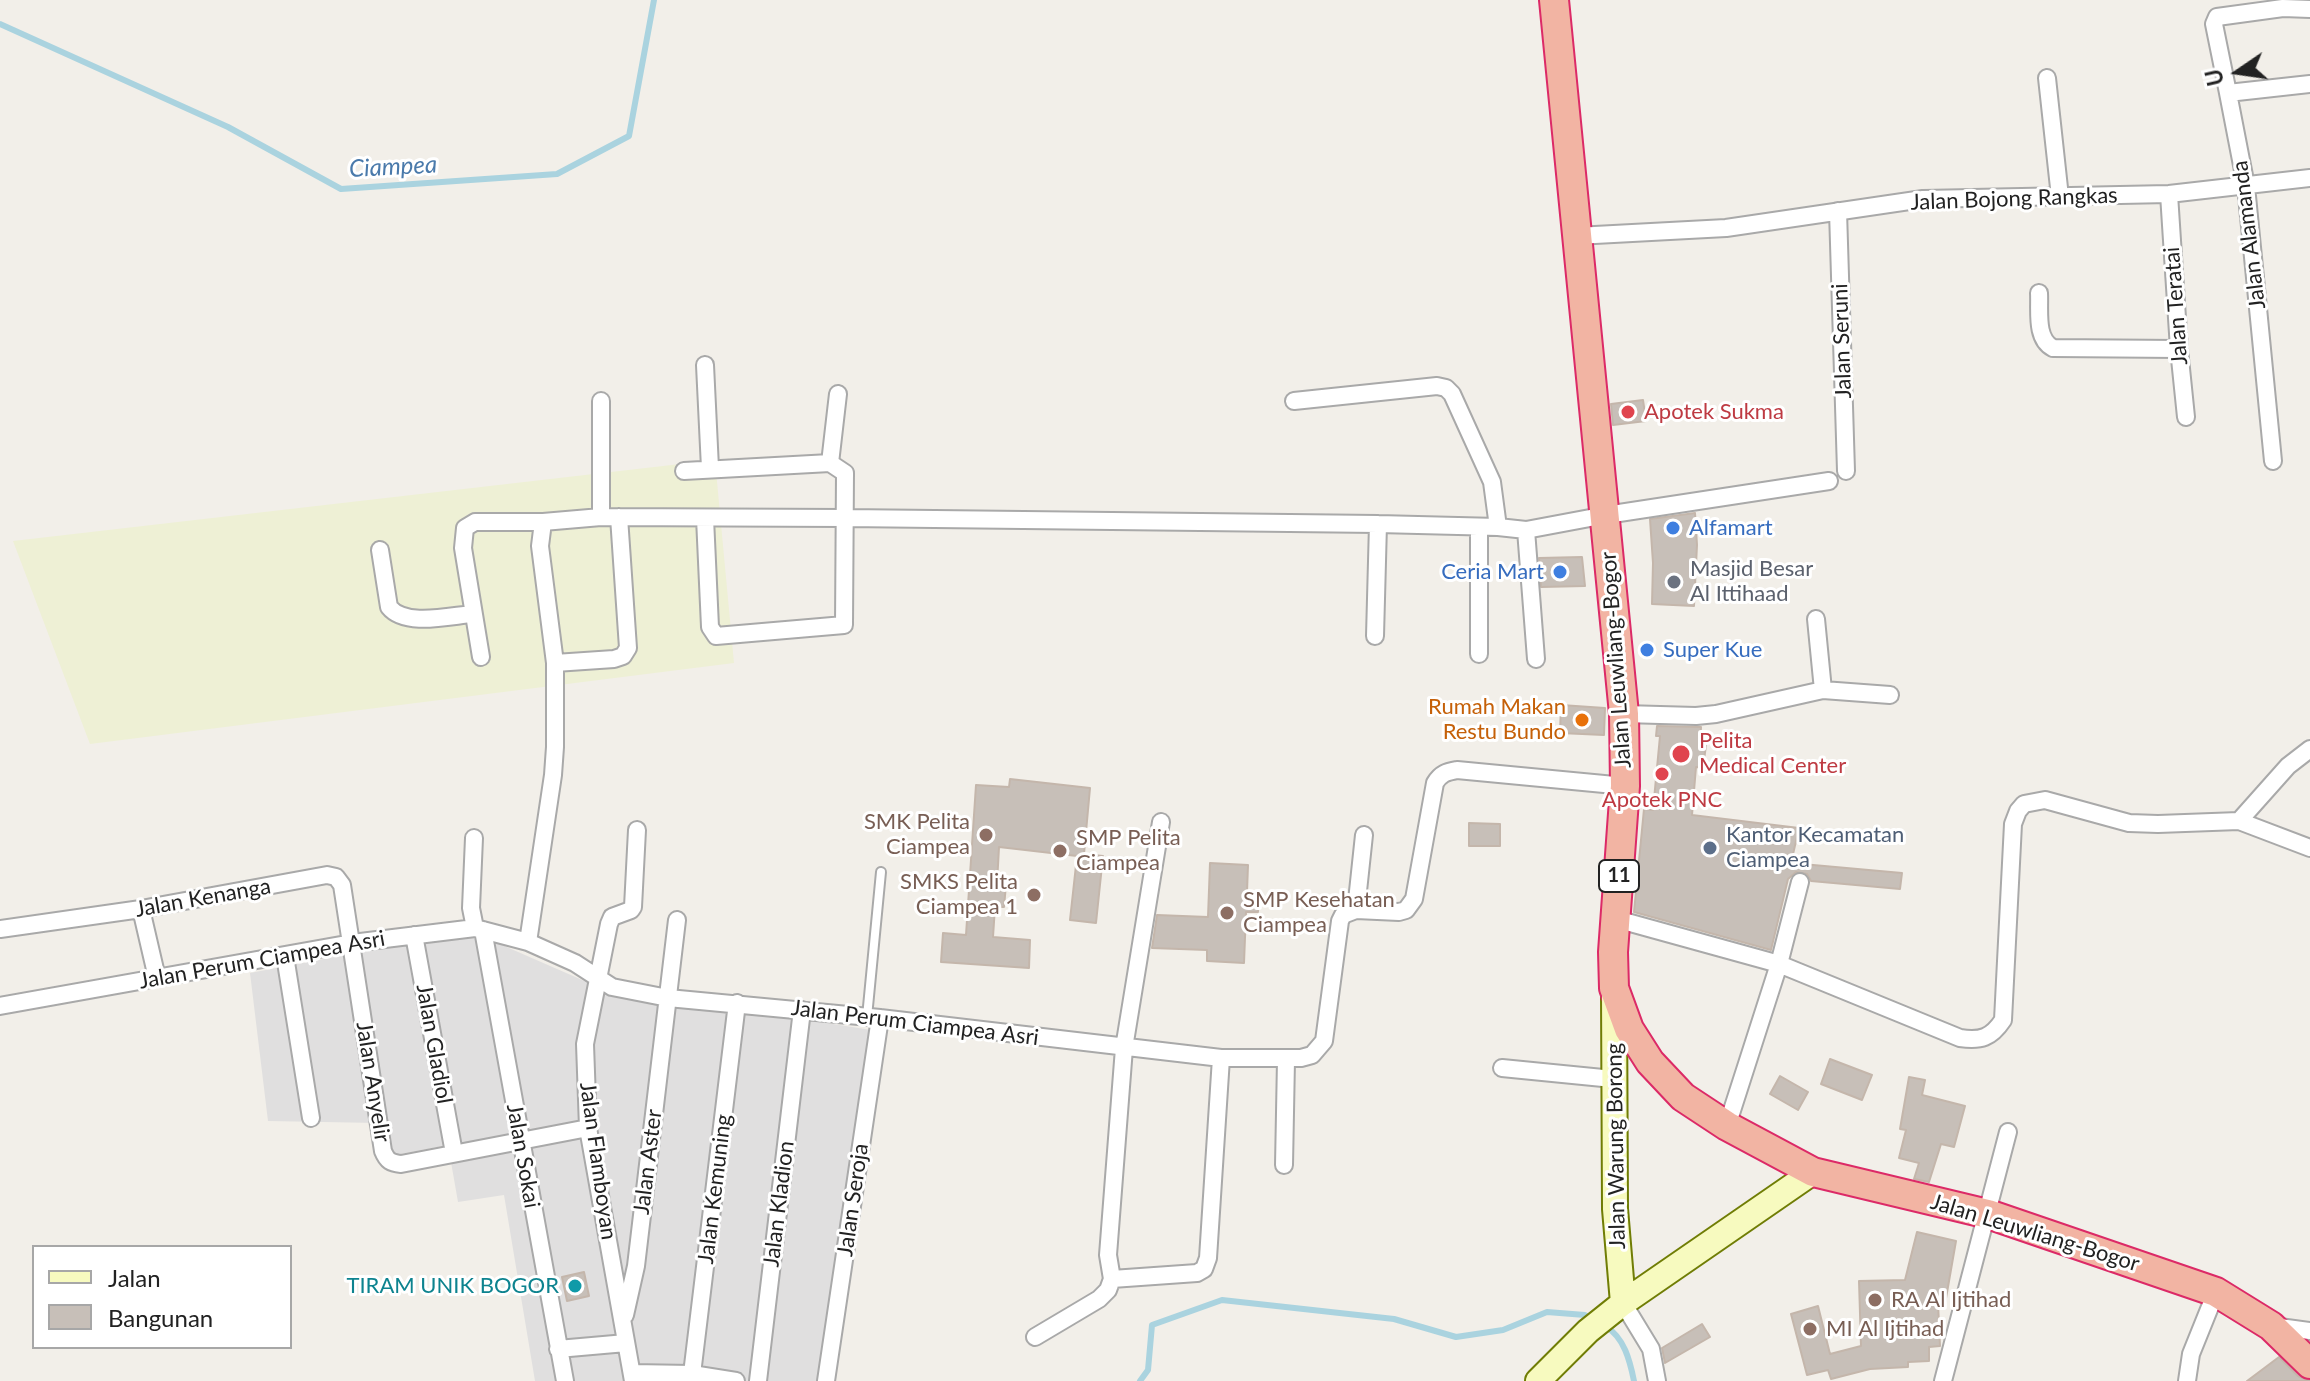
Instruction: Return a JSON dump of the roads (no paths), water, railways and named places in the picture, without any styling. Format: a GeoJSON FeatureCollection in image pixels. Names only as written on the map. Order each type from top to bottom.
{"type":"FeatureCollection","features":[{"type":"Feature","properties":{"kind":"highway","name":"Jalan Leuwliang-Bogor"},"geometry":{"type":"LineString","coordinates":[[1554,0],[1624,714],[1625,786],[1613,952],[1614,988],[1629,1029],[1650,1062],[1683,1097],[1727,1126],[1813,1172],[1988,1214],[2216,1292],[2271,1326]]}},
{"type":"Feature","properties":{"kind":"highway","name":"11"},"geometry":{"type":"LineString","coordinates":[[2271,1326],[2310,1364]]}},
{"type":"Feature","properties":{"kind":"main road","name":"Jalan Warung Borong"},"geometry":{"type":"LineString","coordinates":[[1614,988],[1615,1209],[1623,1303]]}},
{"type":"Feature","properties":{"kind":"main road"},"geometry":{"type":"LineString","coordinates":[[1538,1381],[1588,1331],[1623,1303],[1813,1172]]}},
{"type":"Feature","properties":{"kind":"street"},"geometry":{"type":"LineString","coordinates":[[2283,4],[2310,9]]}},
{"type":"Feature","properties":{"kind":"street","name":"Jalan Alamanda"},"geometry":{"type":"LineString","coordinates":[[2273,461],[2246,186],[2214,24],[2217,17],[2283,4]]}},
{"type":"Feature","properties":{"kind":"street"},"geometry":{"type":"LineString","coordinates":[[2047,78],[2060,197]]}},
{"type":"Feature","properties":{"kind":"street"},"geometry":{"type":"LineString","coordinates":[[2228,93],[2310,84]]}},
{"type":"Feature","properties":{"kind":"street","name":"Jalan Bojong Rangkas"},"geometry":{"type":"LineString","coordinates":[[1576,236],[1726,228],[1923,199],[2169,194],[2310,178]]}},
{"type":"Feature","properties":{"kind":"street","name":"Jalan Teratai"},"geometry":{"type":"LineString","coordinates":[[2169,194],[2186,417]]}},
{"type":"Feature","properties":{"kind":"street","name":"Jalan Seruni"},"geometry":{"type":"LineString","coordinates":[[1838,211],[1846,471]]}},
{"type":"Feature","properties":{"kind":"street"},"geometry":{"type":"LineString","coordinates":[[2039,293],[2041,336],[2045,344],[2053,348],[2179,349]]}},
{"type":"Feature","properties":{"kind":"street"},"geometry":{"type":"LineString","coordinates":[[705,365],[710,468]]}},
{"type":"Feature","properties":{"kind":"street"},"geometry":{"type":"LineString","coordinates":[[1294,401],[1437,386],[1446,388],[1452,394],[1492,482],[1498,527]]}},
{"type":"Feature","properties":{"kind":"street"},"geometry":{"type":"LineString","coordinates":[[830,463],[838,394]]}},
{"type":"Feature","properties":{"kind":"street"},"geometry":{"type":"LineString","coordinates":[[601,401],[601,517]]}},
{"type":"Feature","properties":{"kind":"street"},"geometry":{"type":"LineString","coordinates":[[684,471],[830,463],[845,473],[844,625],[716,636],[710,627],[705,518]]}},
{"type":"Feature","properties":{"kind":"street"},"geometry":{"type":"LineString","coordinates":[[481,657],[463,548],[465,528],[475,522],[543,522],[601,517],[846,518],[1378,524],[1526,530],[1829,481]]}},
{"type":"Feature","properties":{"kind":"street"},"geometry":{"type":"LineString","coordinates":[[555,663],[614,659],[623,656],[628,648],[619,517]]}},
{"type":"Feature","properties":{"kind":"street"},"geometry":{"type":"LineString","coordinates":[[528,942],[553,775],[555,663],[540,546],[543,522]]}},
{"type":"Feature","properties":{"kind":"street"},"geometry":{"type":"LineString","coordinates":[[1375,636],[1378,524]]}},
{"type":"Feature","properties":{"kind":"street"},"geometry":{"type":"LineString","coordinates":[[1479,527],[1479,654]]}},
{"type":"Feature","properties":{"kind":"street"},"geometry":{"type":"LineString","coordinates":[[1526,530],[1536,659]]}},
{"type":"Feature","properties":{"kind":"street"},"geometry":{"type":"LineString","coordinates":[[380,550],[389,607],[394,614],[414,618],[472,614]]}},
{"type":"Feature","properties":{"kind":"street"},"geometry":{"type":"LineString","coordinates":[[1816,619],[1823,690]]}},
{"type":"Feature","properties":{"kind":"street"},"geometry":{"type":"LineString","coordinates":[[1624,714],[1716,714],[1823,690],[1890,695]]}},
{"type":"Feature","properties":{"kind":"street"},"geometry":{"type":"LineString","coordinates":[[2239,821],[2288,766],[2310,749]]}},
{"type":"Feature","properties":{"kind":"street"},"geometry":{"type":"LineString","coordinates":[[1364,835],[1356,910],[1399,912],[1411,905],[1414,899],[1435,783],[1446,772],[1457,770],[1625,786]]}},
{"type":"Feature","properties":{"kind":"street"},"geometry":{"type":"LineString","coordinates":[[1616,919],[1779,964],[1960,1038],[1974,1040],[1986,1038],[1996,1031],[2003,1020],[2013,824],[2024,804],[2045,800],[2129,823],[2239,821],[2310,848]]}},
{"type":"Feature","properties":{"kind":"street"},"geometry":{"type":"LineString","coordinates":[[1035,1337],[1099,1299],[1108,1290],[1112,1279],[1108,1255],[1124,1048],[1161,822]]}},
{"type":"Feature","properties":{"kind":"street","name":"Jalan Flamboyan"},"geometry":{"type":"LineString","coordinates":[[633,1377],[588,1128],[585,1044],[611,919],[633,907],[637,830]]}},
{"type":"Feature","properties":{"kind":"street","name":"Jalan Sokai"},"geometry":{"type":"LineString","coordinates":[[474,838],[471,908],[479,929],[565,1381]]}},
{"type":"Feature","properties":{"kind":"street","name":"Jalan Kenanga"},"geometry":{"type":"LineString","coordinates":[[0,929],[141,909],[327,875],[336,877],[342,885],[352,943]]}},
{"type":"Feature","properties":{"kind":"street"},"geometry":{"type":"LineString","coordinates":[[1727,1126],[1779,964],[1800,882]]}},
{"type":"Feature","properties":{"kind":"street"},"geometry":{"type":"LineString","coordinates":[[141,909],[157,978]]}},
{"type":"Feature","properties":{"kind":"street","name":"Jalan Perum Ciampea Asri"},"geometry":{"type":"LineString","coordinates":[[0,1006],[352,943],[479,929],[528,942],[575,963],[612,987],[668,998],[802,1010],[1221,1058],[1286,1060],[1312,1055],[1324,1041],[1340,921],[1343,915],[1356,910]]}},
{"type":"Feature","properties":{"kind":"street","name":"Jalan Aster"},"geometry":{"type":"LineString","coordinates":[[623,1324],[636,1266],[677,920]]}},
{"type":"Feature","properties":{"kind":"street","name":"Jalan Gladiol"},"geometry":{"type":"LineString","coordinates":[[414,935],[454,1153]]}},
{"type":"Feature","properties":{"kind":"street","name":"Jalan Anyelir"},"geometry":{"type":"LineString","coordinates":[[352,943],[386,1159],[393,1164],[401,1164],[588,1128]]}},
{"type":"Feature","properties":{"kind":"street"},"geometry":{"type":"LineString","coordinates":[[285,956],[311,1118]]}},
{"type":"Feature","properties":{"kind":"street","name":"Jalan Kemuning"},"geometry":{"type":"LineString","coordinates":[[692,1374],[737,1003]]}},
{"type":"Feature","properties":{"kind":"street","name":"Jalan Kladion"},"geometry":{"type":"LineString","coordinates":[[758,1381],[802,1010]]}},
{"type":"Feature","properties":{"kind":"street","name":"Jalan Seroja"},"geometry":{"type":"LineString","coordinates":[[826,1381],[873,1018]]}},
{"type":"Feature","properties":{"kind":"street"},"geometry":{"type":"LineString","coordinates":[[1112,1279],[1197,1273],[1204,1269],[1208,1258],[1221,1058]]}},
{"type":"Feature","properties":{"kind":"street"},"geometry":{"type":"LineString","coordinates":[[1284,1165],[1286,1060]]}},
{"type":"Feature","properties":{"kind":"street"},"geometry":{"type":"LineString","coordinates":[[1502,1068],[1613,1079]]}},
{"type":"Feature","properties":{"kind":"street"},"geometry":{"type":"LineString","coordinates":[[1943,1381],[2008,1132]]}},
{"type":"Feature","properties":{"kind":"street"},"geometry":{"type":"LineString","coordinates":[[2187,1381],[2191,1354],[2216,1292]]}},
{"type":"Feature","properties":{"kind":"street"},"geometry":{"type":"LineString","coordinates":[[1623,1303],[1651,1349],[1657,1381]]}},
{"type":"Feature","properties":{"kind":"street"},"geometry":{"type":"LineString","coordinates":[[2271,1326],[2310,1331]]}},
{"type":"Feature","properties":{"kind":"street"},"geometry":{"type":"LineString","coordinates":[[558,1349],[626,1343]]}},
{"type":"Feature","properties":{"kind":"street"},"geometry":{"type":"LineString","coordinates":[[633,1377],[692,1374],[736,1381]]}},
{"type":"Feature","properties":{"kind":"lane"},"geometry":{"type":"LineString","coordinates":[[873,1018],[881,872]]}},
{"type":"Feature","properties":{"kind":"waterway","name":"Ciampea"},"geometry":{"type":"LineString","coordinates":[[0,24],[228,127],[341,189],[557,174],[629,136],[654,0]]}},
{"type":"Feature","properties":{"kind":"waterway"},"geometry":{"type":"LineString","coordinates":[[1140,1381],[1148,1370],[1152,1325],[1222,1300],[1394,1319],[1456,1337],[1503,1330],[1547,1312],[1585,1315],[1592,1319]]}},
{"type":"Feature","properties":{"kind":"waterway"},"geometry":{"type":"LineString","coordinates":[[1606,1327],[1622,1343],[1634,1381]]}},
{"type":"Feature","properties":{"kind":"place","name":"Apotek Sukma"},"geometry":{"type":"Point","coordinates":[1628,412]}},
{"type":"Feature","properties":{"kind":"place","name":"Alfamart"},"geometry":{"type":"Point","coordinates":[1673,528]}},
{"type":"Feature","properties":{"kind":"place","name":"Ceria Mart"},"geometry":{"type":"Point","coordinates":[1560,572]}},
{"type":"Feature","properties":{"kind":"place","name":"Masjid Besar Al Ittihaad"},"geometry":{"type":"Point","coordinates":[1674,582]}},
{"type":"Feature","properties":{"kind":"place","name":"Super Kue"},"geometry":{"type":"Point","coordinates":[1647,650]}},
{"type":"Feature","properties":{"kind":"place","name":"Rumah Makan Restu Bundo"},"geometry":{"type":"Point","coordinates":[1582,720]}},
{"type":"Feature","properties":{"kind":"place","name":"Pelita Medical Center"},"geometry":{"type":"Point","coordinates":[1681,754]}},
{"type":"Feature","properties":{"kind":"place","name":"Apotek PNC"},"geometry":{"type":"Point","coordinates":[1662,774]}},
{"type":"Feature","properties":{"kind":"place","name":"SMK Pelita Ciampea"},"geometry":{"type":"Point","coordinates":[986,835]}},
{"type":"Feature","properties":{"kind":"place","name":"Kantor Kecamatan Ciampea"},"geometry":{"type":"Point","coordinates":[1710,848]}},
{"type":"Feature","properties":{"kind":"place","name":"SMP Pelita Ciampea"},"geometry":{"type":"Point","coordinates":[1060,851]}},
{"type":"Feature","properties":{"kind":"place","name":"SMKS Pelita Ciampea 1"},"geometry":{"type":"Point","coordinates":[1034,895]}},
{"type":"Feature","properties":{"kind":"place","name":"SMP Kesehatan Ciampea"},"geometry":{"type":"Point","coordinates":[1227,913]}},
{"type":"Feature","properties":{"kind":"place","name":"TIRAM UNIK BOGOR"},"geometry":{"type":"Point","coordinates":[575,1286]}},
{"type":"Feature","properties":{"kind":"place","name":"RA Al Ijtihad"},"geometry":{"type":"Point","coordinates":[1875,1300]}},
{"type":"Feature","properties":{"kind":"place","name":"MI Al Ijtihad"},"geometry":{"type":"Point","coordinates":[1810,1329]}}]}
